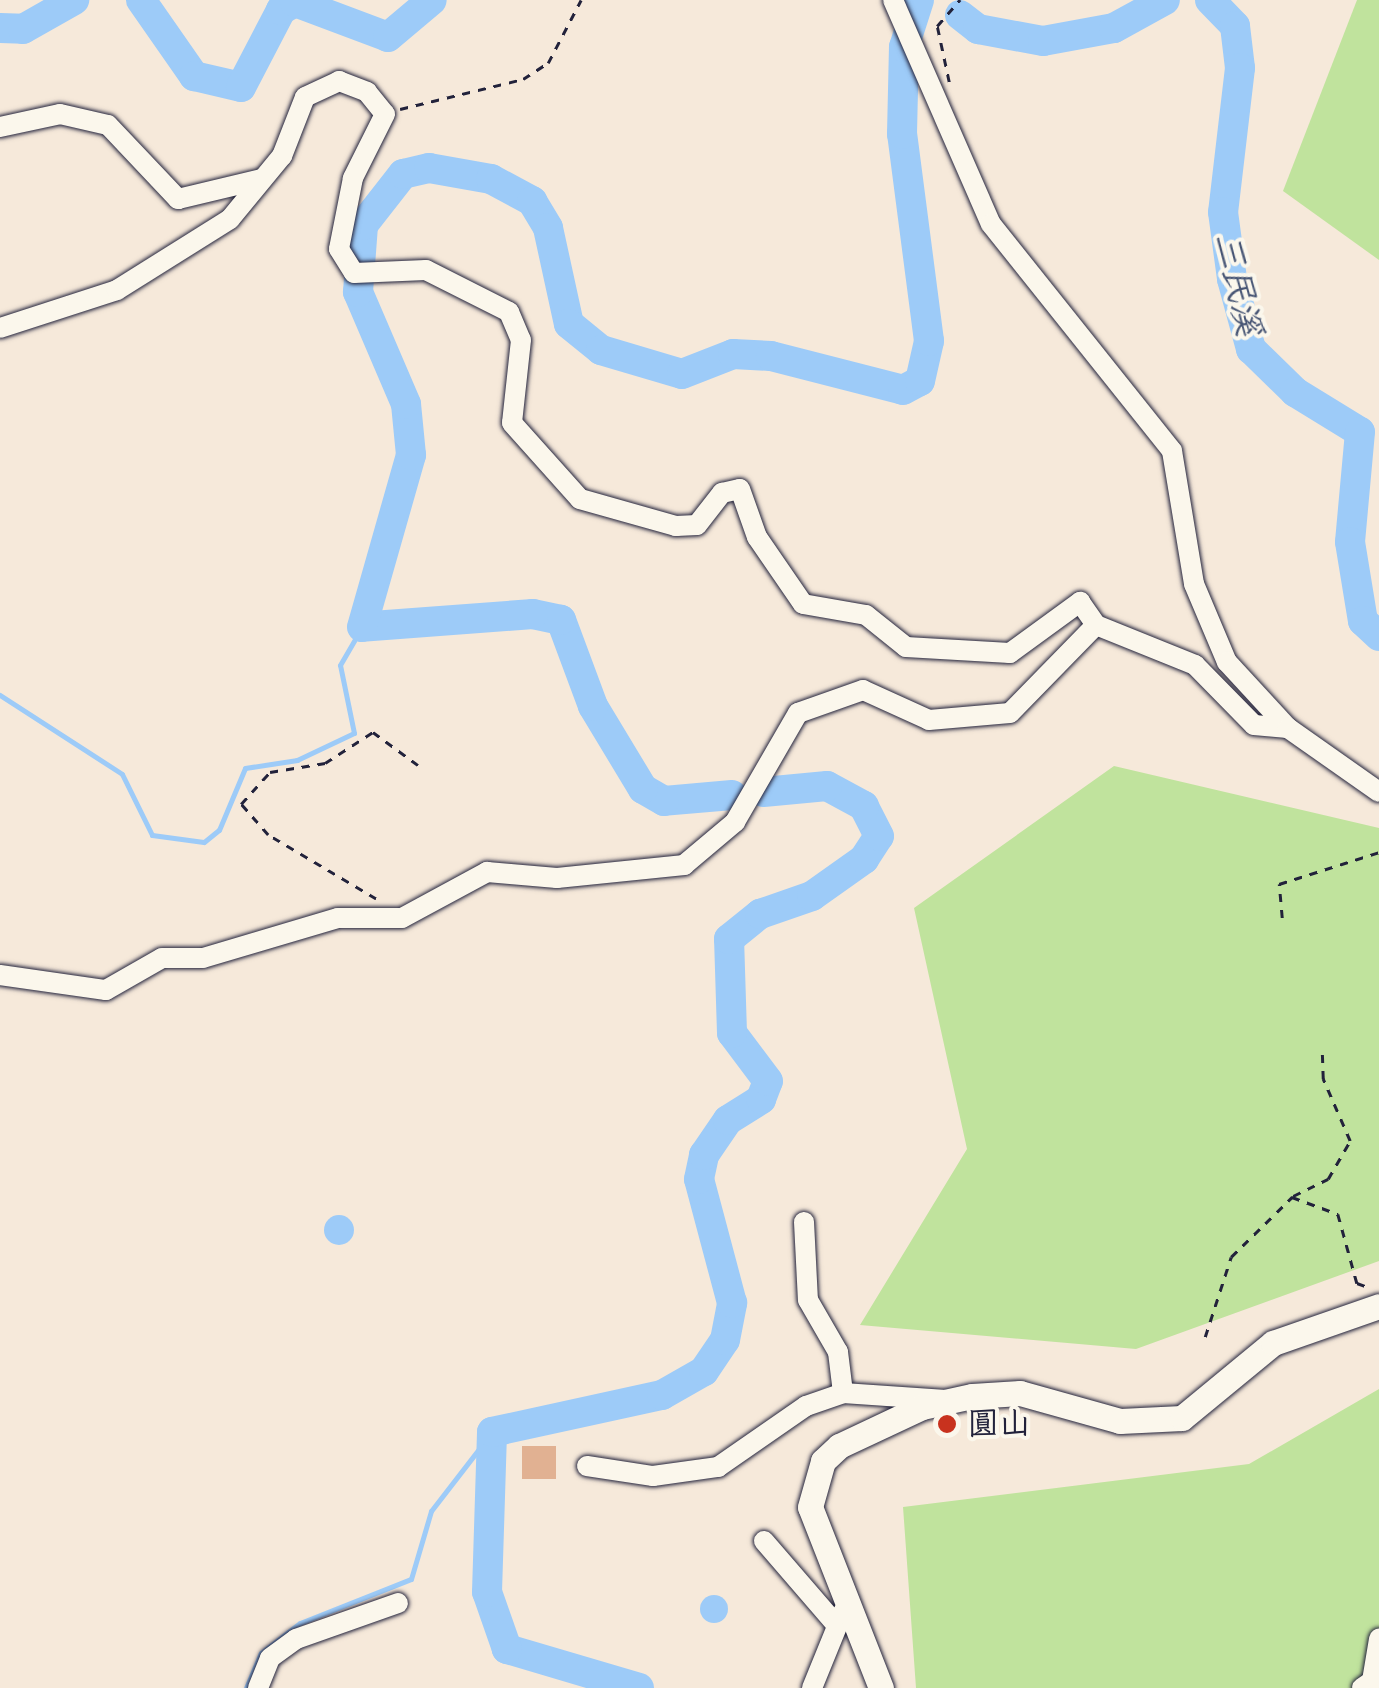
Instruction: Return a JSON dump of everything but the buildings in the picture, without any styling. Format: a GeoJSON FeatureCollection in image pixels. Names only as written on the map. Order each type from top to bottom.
{"type":"FeatureCollection","features":[{"type":"Feature","properties":{"kind":"main road"},"geometry":{"type":"LineString","coordinates":[[881,1688],[841,1614],[810,1507],[823,1462],[946,1400],[1020,1393],[1120,1422],[1182,1418],[1273,1343],[1379,1306]]}},
{"type":"Feature","properties":{"kind":"street"},"geometry":{"type":"LineString","coordinates":[[896,7],[918,49],[991,224],[1172,451],[1194,584],[1228,662],[1288,728],[1379,792]]}},
{"type":"Feature","properties":{"kind":"street"},"geometry":{"type":"LineString","coordinates":[[0,328],[55,316],[166,264],[230,219],[268,176],[315,85],[366,92],[384,114],[340,221],[339,249],[362,274],[426,270],[509,312],[520,340],[512,423],[580,499],[676,526],[696,525],[722,493],[740,489],[757,537],[803,604],[866,615],[906,646],[1010,653],[1080,602],[1096,626],[1195,666],[1254,725],[1288,728]]}},
{"type":"Feature","properties":{"kind":"street"},"geometry":{"type":"LineString","coordinates":[[0,127],[60,114],[108,125],[178,199],[268,176]]}},
{"type":"Feature","properties":{"kind":"street"},"geometry":{"type":"LineString","coordinates":[[1,977],[106,990],[162,958],[203,958],[338,918],[402,918],[488,872],[557,878],[684,865],[734,822],[798,713],[863,690],[929,720],[1010,713],[1096,626]]}},
{"type":"Feature","properties":{"kind":"street"},"geometry":{"type":"LineString","coordinates":[[804,1222],[808,1300],[838,1352],[843,1393]]}},
{"type":"Feature","properties":{"kind":"street"},"geometry":{"type":"LineString","coordinates":[[588,1466],[653,1476],[718,1466],[806,1406],[843,1393],[946,1400]]}},
{"type":"Feature","properties":{"kind":"street"},"geometry":{"type":"LineString","coordinates":[[764,1540],[841,1614],[812,1688]]}},
{"type":"Feature","properties":{"kind":"street"},"geometry":{"type":"LineString","coordinates":[[258,1688],[270,1658],[296,1639],[398,1603]]}},
{"type":"Feature","properties":{"kind":"street"},"geometry":{"type":"LineString","coordinates":[[1362,1688],[1372,1681],[1379,1639]]}},
{"type":"Feature","properties":{"kind":"path"},"geometry":{"type":"LineString","coordinates":[[384,114],[522,78],[559,50],[581,0]]}},
{"type":"Feature","properties":{"kind":"path"},"geometry":{"type":"LineString","coordinates":[[942,108],[950,78],[937,26],[960,0]]}},
{"type":"Feature","properties":{"kind":"path"},"geometry":{"type":"LineString","coordinates":[[402,918],[268,836],[241,804],[270,772],[325,762],[374,732],[418,765]]}},
{"type":"Feature","properties":{"kind":"path"},"geometry":{"type":"LineString","coordinates":[[1282,918],[1280,884],[1379,852]]}},
{"type":"Feature","properties":{"kind":"path"},"geometry":{"type":"LineString","coordinates":[[1205,1337],[1231,1257],[1292,1197],[1328,1180],[1350,1140],[1323,1078],[1322,1050]]}},
{"type":"Feature","properties":{"kind":"path"},"geometry":{"type":"LineString","coordinates":[[1292,1197],[1338,1214],[1357,1282],[1379,1292]]}},
{"type":"Feature","properties":{"kind":"green space"},"geometry":{"type":"Polygon","coordinates":[[[1357,0],[1379,0],[1379,260],[1283,191],[1357,0]]]}},
{"type":"Feature","properties":{"kind":"green space"},"geometry":{"type":"Polygon","coordinates":[[[1114,766],[1379,828],[1379,1261],[1136,1349],[860,1325],[967,1149],[914,908],[1114,766]]]}},
{"type":"Feature","properties":{"kind":"green space"},"geometry":{"type":"Polygon","coordinates":[[[1379,1389],[1379,1688],[916,1688],[903,1507],[1249,1464],[1379,1389]]]}},
{"type":"Feature","properties":{"kind":"water"},"geometry":{"type":"Polygon","coordinates":[[[339,1215],[350,1219],[354,1230],[350,1241],[339,1245],[328,1241],[324,1230],[328,1219],[339,1215]]]}},
{"type":"Feature","properties":{"kind":"water"},"geometry":{"type":"Polygon","coordinates":[[[714,1595],[724,1599],[728,1609],[724,1619],[714,1623],[704,1619],[700,1609],[704,1599],[714,1595]]]}},
{"type":"Feature","properties":{"kind":"waterway"},"geometry":{"type":"LineString","coordinates":[[0,28],[23,29],[74,0]]}},
{"type":"Feature","properties":{"kind":"waterway"},"geometry":{"type":"LineString","coordinates":[[141,0],[194,76],[241,87],[281,10],[295,2],[388,37],[432,0]]}},
{"type":"Feature","properties":{"kind":"waterway"},"geometry":{"type":"LineString","coordinates":[[732,795],[664,801],[643,789],[593,706],[561,620],[533,614],[362,627],[411,455],[406,404],[358,292],[363,225],[403,174],[429,168],[491,179],[532,201],[548,228],[569,324],[601,350],[682,374],[733,354],[771,356],[903,390],[920,381],[929,341],[902,134],[904,47],[919,0]]}},
{"type":"Feature","properties":{"kind":"waterway","name":"三民溪"},"geometry":{"type":"LineString","coordinates":[[960,15],[978,29],[1043,41],[1114,28],[1165,0]]}},
{"type":"Feature","properties":{"kind":"waterway","name":"三民溪"},"geometry":{"type":"LineString","coordinates":[[1210,0],[1235,26],[1240,68],[1223,212],[1232,279],[1251,349],[1295,392],[1360,432],[1350,542],[1363,621],[1379,636]]}},
{"type":"Feature","properties":{"kind":"waterway"},"geometry":{"type":"LineString","coordinates":[[0,695],[122,774],[152,835],[204,842],[219,830],[245,768],[297,760],[354,733],[340,665],[362,627]]}},
{"type":"Feature","properties":{"kind":"waterway"},"geometry":{"type":"LineString","coordinates":[[639,1688],[507,1649],[487,1592],[492,1432],[662,1395],[704,1371],[725,1340],[732,1303],[699,1179],[704,1155],[728,1120],[761,1099],[768,1081],[732,1033],[729,939],[760,914],[812,896],[864,859],[879,836],[864,806],[827,786],[763,792]]}},
{"type":"Feature","properties":{"kind":"waterway"},"geometry":{"type":"LineString","coordinates":[[246,1688],[261,1653],[300,1623],[411,1579],[431,1511],[492,1432]]}},
{"type":"Feature","properties":{"kind":"place","name":"圓山"},"geometry":{"type":"Point","coordinates":[947,1424]}}]}
